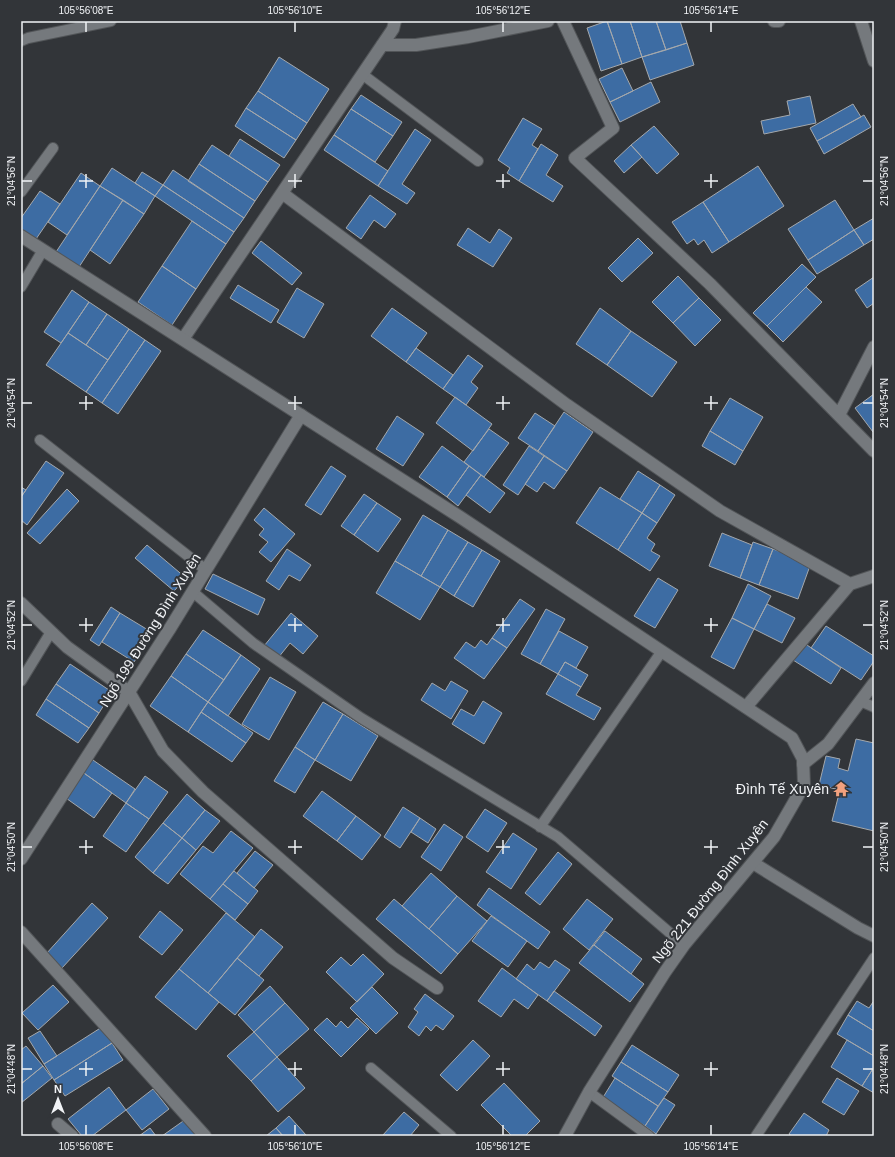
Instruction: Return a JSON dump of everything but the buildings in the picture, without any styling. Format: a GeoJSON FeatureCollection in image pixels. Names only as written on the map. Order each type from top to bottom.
{"type":"FeatureCollection","features":[{"type":"Feature","properties":{"kind":"street"},"geometry":{"type":"LineString","coordinates":[[183,339],[393,29],[396,21]]}},
{"type":"Feature","properties":{"kind":"street"},"geometry":{"type":"LineString","coordinates":[[382,45],[416,45],[468,37],[548,21]]}},
{"type":"Feature","properties":{"kind":"street"},"geometry":{"type":"LineString","coordinates":[[563,21],[613,128],[575,158],[710,284],[874,451]]}},
{"type":"Feature","properties":{"kind":"street"},"geometry":{"type":"LineString","coordinates":[[774,21],[779,21]]}},
{"type":"Feature","properties":{"kind":"street"},"geometry":{"type":"LineString","coordinates":[[861,21],[874,61]]}},
{"type":"Feature","properties":{"kind":"street"},"geometry":{"type":"LineString","coordinates":[[282,192],[567,405],[714,507],[850,584]]}},
{"type":"Feature","properties":{"kind":"street","name":"Ngõ 221 Đường Đình Xuyên"},"geometry":{"type":"LineString","coordinates":[[21,236],[460,517],[792,738],[803,759],[804,785],[774,837],[684,945],[665,972],[590,1092],[565,1136]]}},
{"type":"Feature","properties":{"kind":"street"},"geometry":{"type":"LineString","coordinates":[[839,415],[874,347]]}},
{"type":"Feature","properties":{"kind":"street","name":"Ngõ 199 Đường Đình Xuyên"},"geometry":{"type":"LineString","coordinates":[[21,859],[193,592],[301,416]]}},
{"type":"Feature","properties":{"kind":"street"},"geometry":{"type":"LineString","coordinates":[[746,707],[850,584],[874,576]]}},
{"type":"Feature","properties":{"kind":"street"},"geometry":{"type":"LineString","coordinates":[[21,603],[67,647],[129,692],[163,751],[203,792],[393,958],[437,988]]}},
{"type":"Feature","properties":{"kind":"street"},"geometry":{"type":"LineString","coordinates":[[803,764],[828,744],[874,683]]}},
{"type":"Feature","properties":{"kind":"street"},"geometry":{"type":"LineString","coordinates":[[753,863],[858,928],[874,936]]}},
{"type":"Feature","properties":{"kind":"street"},"geometry":{"type":"LineString","coordinates":[[21,932],[205,1136]]}},
{"type":"Feature","properties":{"kind":"street"},"geometry":{"type":"LineString","coordinates":[[58,1124],[72,1136]]}},
{"type":"Feature","properties":{"kind":"lane"},"geometry":{"type":"LineString","coordinates":[[21,41],[50,33],[111,21]]}},
{"type":"Feature","properties":{"kind":"lane"},"geometry":{"type":"LineString","coordinates":[[362,74],[478,161]]}},
{"type":"Feature","properties":{"kind":"lane"},"geometry":{"type":"LineString","coordinates":[[21,192],[53,148]]}},
{"type":"Feature","properties":{"kind":"lane"},"geometry":{"type":"LineString","coordinates":[[21,287],[43,250]]}},
{"type":"Feature","properties":{"kind":"lane"},"geometry":{"type":"LineString","coordinates":[[40,440],[206,570]]}},
{"type":"Feature","properties":{"kind":"lane"},"geometry":{"type":"LineString","coordinates":[[193,592],[253,643],[355,714],[558,837],[684,945]]}},
{"type":"Feature","properties":{"kind":"lane"},"geometry":{"type":"LineString","coordinates":[[21,681],[51,632]]}},
{"type":"Feature","properties":{"kind":"lane"},"geometry":{"type":"LineString","coordinates":[[540,827],[662,651]]}},
{"type":"Feature","properties":{"kind":"lane"},"geometry":{"type":"LineString","coordinates":[[860,701],[874,707]]}},
{"type":"Feature","properties":{"kind":"lane"},"geometry":{"type":"LineString","coordinates":[[756,1136],[874,958]]}},
{"type":"Feature","properties":{"kind":"lane"},"geometry":{"type":"LineString","coordinates":[[371,1068],[451,1136]]}},
{"type":"Feature","properties":{"kind":"lane"},"geometry":{"type":"LineString","coordinates":[[590,1092],[649,1136]]}},
{"type":"Feature","properties":{"kind":"place","name":"Đình Tế Xuyên"},"geometry":{"type":"Point","coordinates":[841,789]}}]}
